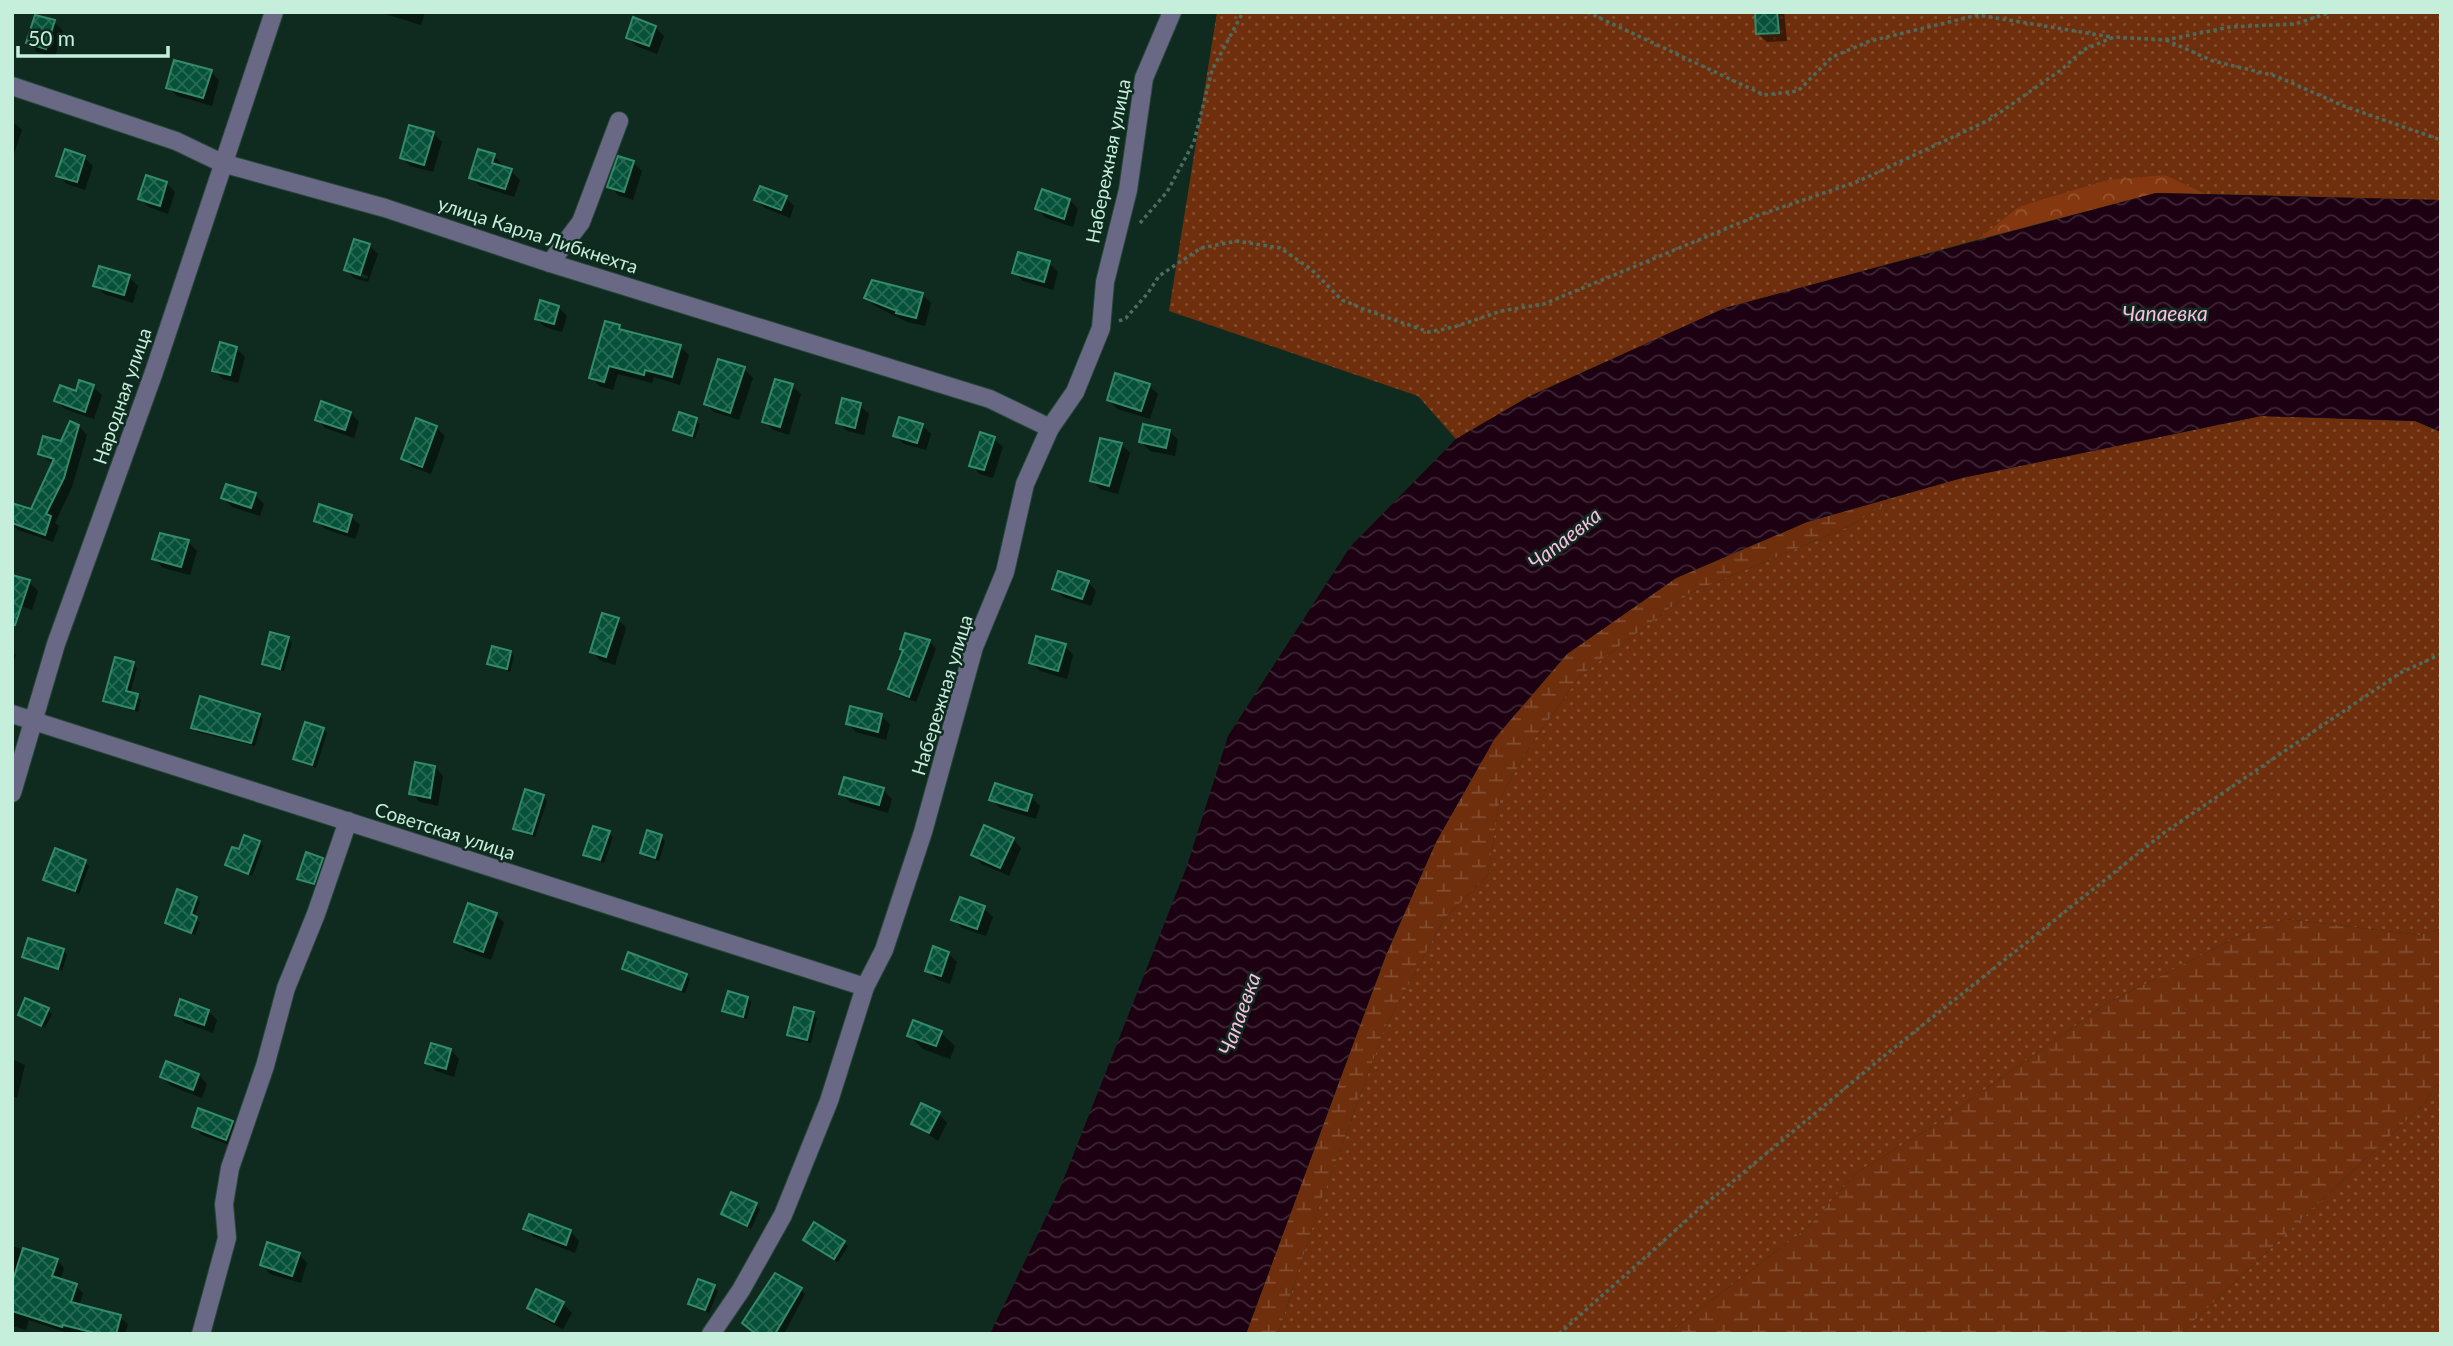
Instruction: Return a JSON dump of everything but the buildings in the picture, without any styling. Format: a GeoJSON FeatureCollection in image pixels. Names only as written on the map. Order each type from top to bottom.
{"type":"FeatureCollection","features":[{"type":"Feature","properties":{"kind":"street","name":"Народная улица"},"geometry":{"type":"LineString","coordinates":[[12,793],[56,644],[154,372],[274,12]]}},
{"type":"Feature","properties":{"kind":"street","name":"Набережная улица"},"geometry":{"type":"LineString","coordinates":[[711,1334],[741,1290],[783,1215],[829,1101],[865,987],[884,950],[923,831],[974,647],[1006,572],[1025,484],[1050,428],[1075,392],[1101,328],[1105,282],[1128,190],[1144,78],[1172,12]]}},
{"type":"Feature","properties":{"kind":"street","name":"улица Карла Либкнехта"},"geometry":{"type":"LineString","coordinates":[[12,86],[176,141],[222,163],[386,208],[550,263],[977,395],[1050,428]]}},
{"type":"Feature","properties":{"kind":"street"},"geometry":{"type":"LineString","coordinates":[[550,263],[580,222],[619,121]]}},
{"type":"Feature","properties":{"kind":"street","name":"Советская улица"},"geometry":{"type":"LineString","coordinates":[[12,714],[865,987]]}},
{"type":"Feature","properties":{"kind":"street"},"geometry":{"type":"LineString","coordinates":[[201,1334],[228,1238],[224,1204],[230,1168],[265,1066],[286,988],[320,903],[348,821]]}},
{"type":"Feature","properties":{"kind":"path"},"geometry":{"type":"LineString","coordinates":[[1135,229],[1167,192],[1194,142],[1212,70],[1241,13],[1248,12]]}},
{"type":"Feature","properties":{"kind":"path"},"geometry":{"type":"LineString","coordinates":[[1587,12],[1764,95],[1798,91],[1832,57],[1870,41],[1978,15],[2114,37],[2165,40],[2230,27],[2295,24],[2331,12]]}},
{"type":"Feature","properties":{"kind":"path"},"geometry":{"type":"LineString","coordinates":[[1101,328],[1126,317],[1159,275],[1201,248],[1237,241],[1280,248],[1311,269],[1342,299],[1429,332],[1501,311],[1544,304],[1759,215],[1859,181],[1989,120],[2060,71],[2083,50],[2114,37]]}},
{"type":"Feature","properties":{"kind":"path"},"geometry":{"type":"LineString","coordinates":[[2165,40],[2213,61],[2276,76],[2344,106],[2441,140]]}},
{"type":"Feature","properties":{"kind":"path"},"geometry":{"type":"LineString","coordinates":[[1559,1334],[1697,1211],[1874,1064],[2165,832],[2400,673],[2441,654]]}},
{"type":"Feature","properties":{"kind":"green space"},"geometry":{"type":"Polygon","coordinates":[[[1217,12],[2441,12],[2441,200],[2206,194],[2166,175],[2018,207],[1977,240],[1725,308],[1528,397],[1456,439],[1418,396],[1169,311],[1217,12]]]}},
{"type":"Feature","properties":{"kind":"green space"},"geometry":{"type":"Polygon","coordinates":[[[2166,175],[2206,194],[2156,193],[1977,240],[2018,207],[2108,180],[2166,175]]]}},
{"type":"Feature","properties":{"kind":"green space"},"geometry":{"type":"Polygon","coordinates":[[[2261,416],[2415,421],[2441,432],[2441,929],[2420,935],[2285,919],[2239,936],[2106,1004],[1929,1129],[1857,1172],[1807,1228],[1667,1334],[1278,1334],[1320,1204],[1385,1028],[1444,919],[1488,875],[1500,798],[1534,740],[1581,675],[1690,593],[1848,527],[1901,495],[1962,478],[2261,416]]]}},
{"type":"Feature","properties":{"kind":"green space"},"geometry":{"type":"Polygon","coordinates":[[[1901,495],[1848,527],[1690,593],[1581,675],[1534,740],[1500,798],[1488,875],[1444,919],[1385,1028],[1320,1204],[1278,1334],[1246,1334],[1386,955],[1436,842],[1495,738],[1567,654],[1676,578],[1807,522],[1901,495]]]}},
{"type":"Feature","properties":{"kind":"green space"},"geometry":{"type":"Polygon","coordinates":[[[2285,919],[2420,935],[2441,929],[2441,1078],[2423,1105],[2180,1334],[1667,1334],[1807,1228],[1857,1172],[1929,1129],[2106,1004],[2239,936],[2285,919]]]}},
{"type":"Feature","properties":{"kind":"green space"},"geometry":{"type":"Polygon","coordinates":[[[2441,1078],[2441,1334],[2180,1334],[2423,1105],[2441,1078]]]}},
{"type":"Feature","properties":{"kind":"water","name":"Чапаевка"},"geometry":{"type":"Polygon","coordinates":[[[2156,193],[2441,200],[2441,432],[2415,421],[2261,416],[1962,478],[1807,522],[1676,578],[1567,654],[1495,738],[1436,842],[1386,955],[1246,1334],[990,1334],[1061,1186],[1187,866],[1228,736],[1350,547],[1456,439],[1528,397],[1725,308],[2156,193]]]}}]}
